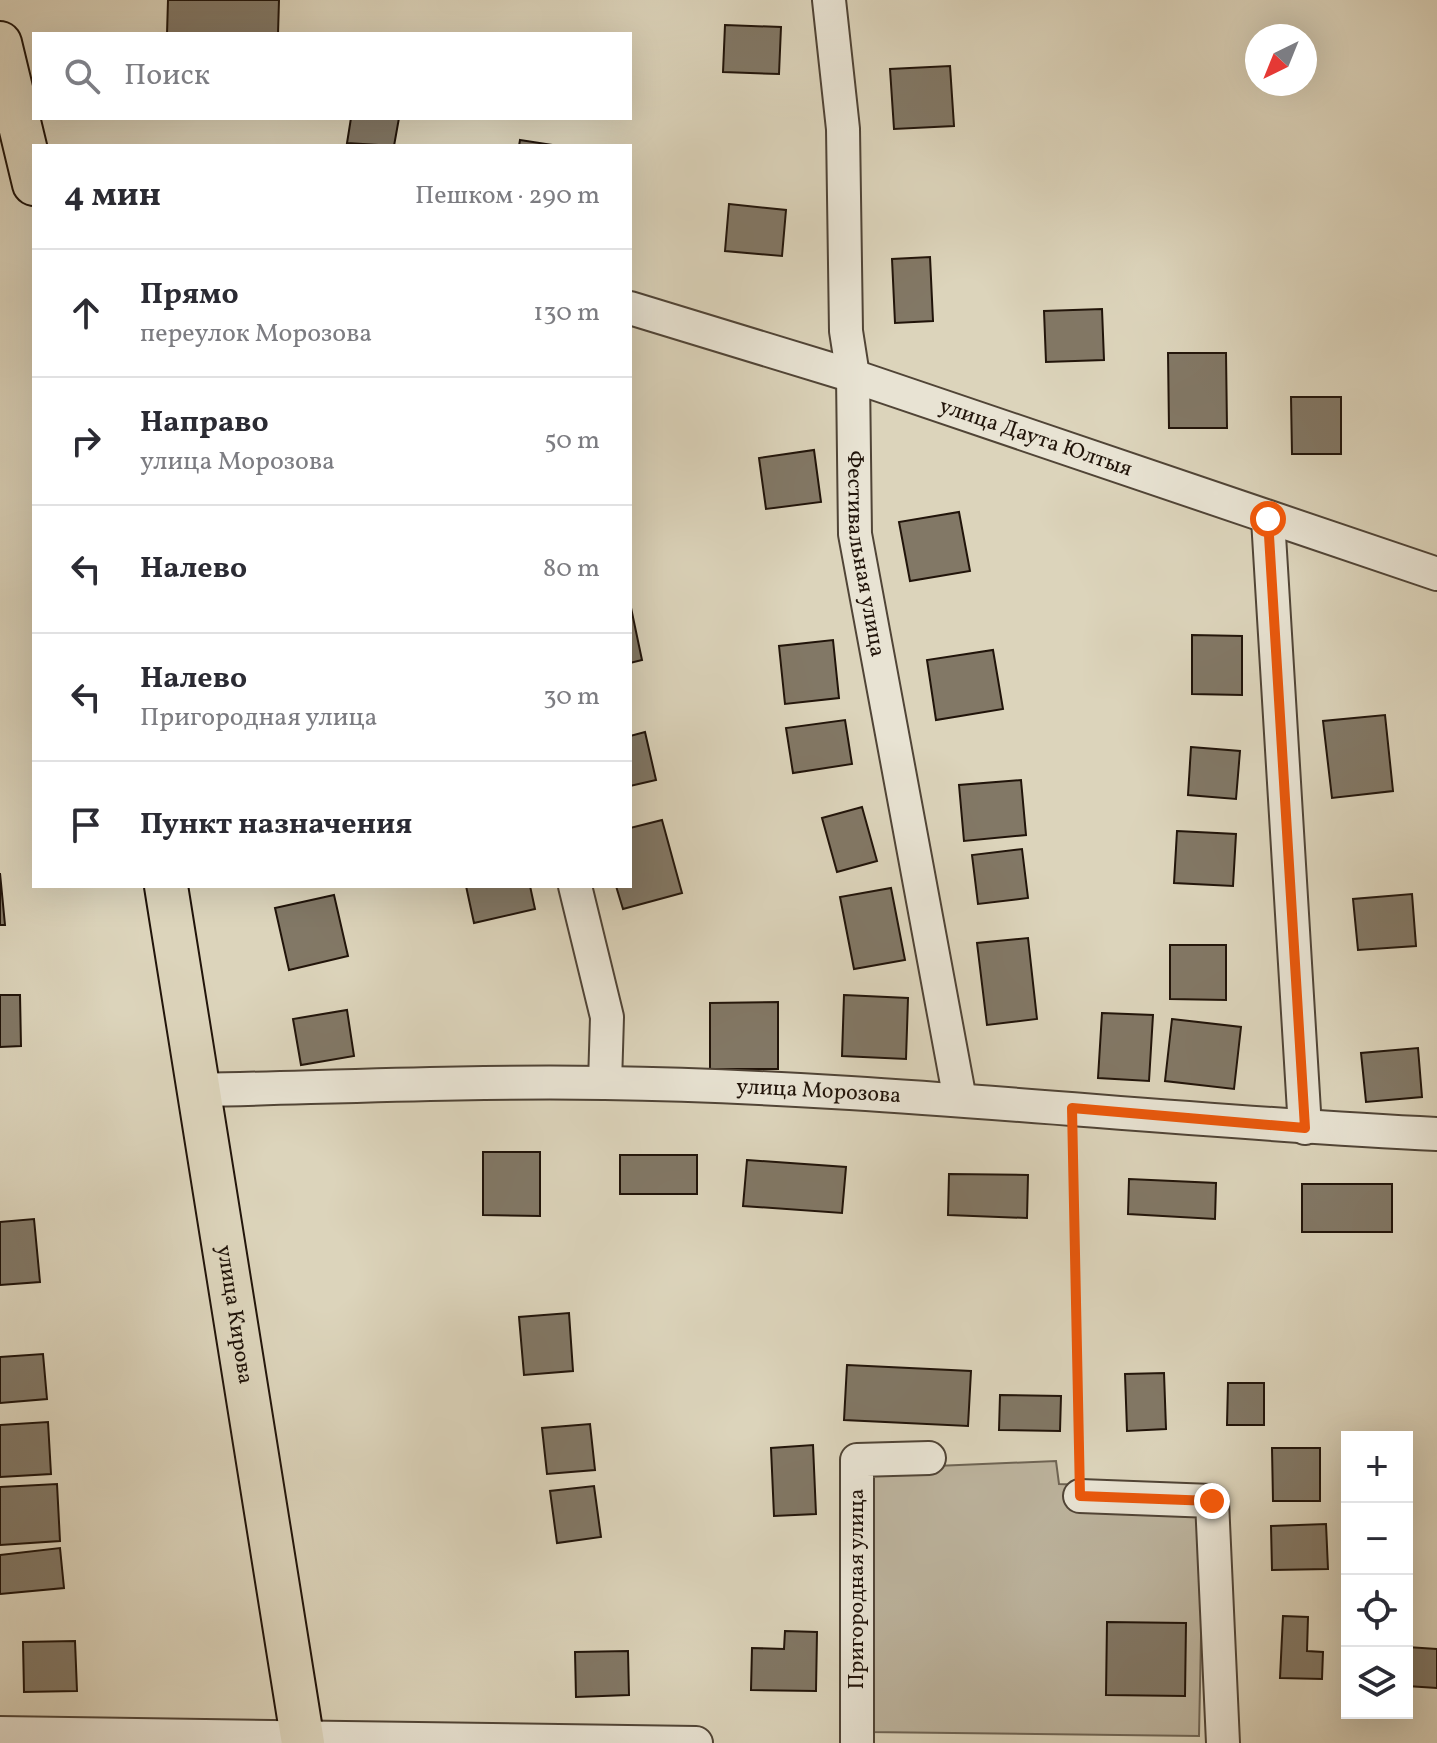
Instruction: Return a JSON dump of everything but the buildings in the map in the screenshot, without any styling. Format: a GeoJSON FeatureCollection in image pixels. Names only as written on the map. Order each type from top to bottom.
{"type":"FeatureCollection","features":[{"type":"Feature","properties":{"kind":"main road"},"geometry":{"type":"LineString","coordinates":[[0,43],[24,168]]}},
{"type":"Feature","properties":{"kind":"main road","name":"улица Кирова"},"geometry":{"type":"LineString","coordinates":[[166,888],[303,1740]]}},
{"type":"Feature","properties":{"kind":"street","name":"Фестивальная улица"},"geometry":{"type":"LineString","coordinates":[[829,0],[843,129],[846,331],[853,376],[855,534],[960,1100]]}},
{"type":"Feature","properties":{"kind":"street","name":"улица Даута Юлтыя"},"geometry":{"type":"LineString","coordinates":[[632,309],[853,376],[1437,574]]}},
{"type":"Feature","properties":{"kind":"street"},"geometry":{"type":"LineString","coordinates":[[1268,519],[1305,1128]]}},
{"type":"Feature","properties":{"kind":"street"},"geometry":{"type":"LineString","coordinates":[[575,888],[607,1017],[605,1083]]}},
{"type":"Feature","properties":{"kind":"street","name":"улица Морозова"},"geometry":{"type":"LineString","coordinates":[[201,1090],[605,1083],[960,1100],[1305,1128],[1437,1134]]}},
{"type":"Feature","properties":{"kind":"street","name":"Пригородная улица"},"geometry":{"type":"LineString","coordinates":[[857,1743],[857,1460],[929,1458]]}},
{"type":"Feature","properties":{"kind":"street"},"geometry":{"type":"LineString","coordinates":[[1080,1496],[1212,1501],[1223,1743]]}},
{"type":"Feature","properties":{"kind":"street"},"geometry":{"type":"LineString","coordinates":[[0,1733],[303,1740],[696,1743]]}},
{"type":"Feature","properties":{"kind":"path"},"geometry":{"type":"LineString","coordinates":[[1072,1108],[1080,1496]]}},
{"type":"Feature","properties":{"kind":"shaded area"},"geometry":{"type":"Polygon","coordinates":[[[1056,1461],[1059,1484],[1204,1489],[1199,1736],[867,1732],[865,1469],[1056,1461]]]}},
{"type":"Feature","properties":{"kind":"route"},"geometry":{"type":"LineString","coordinates":[[1212,1501],[1080,1496],[1072,1108],[1305,1128],[1268,519]]}}]}
